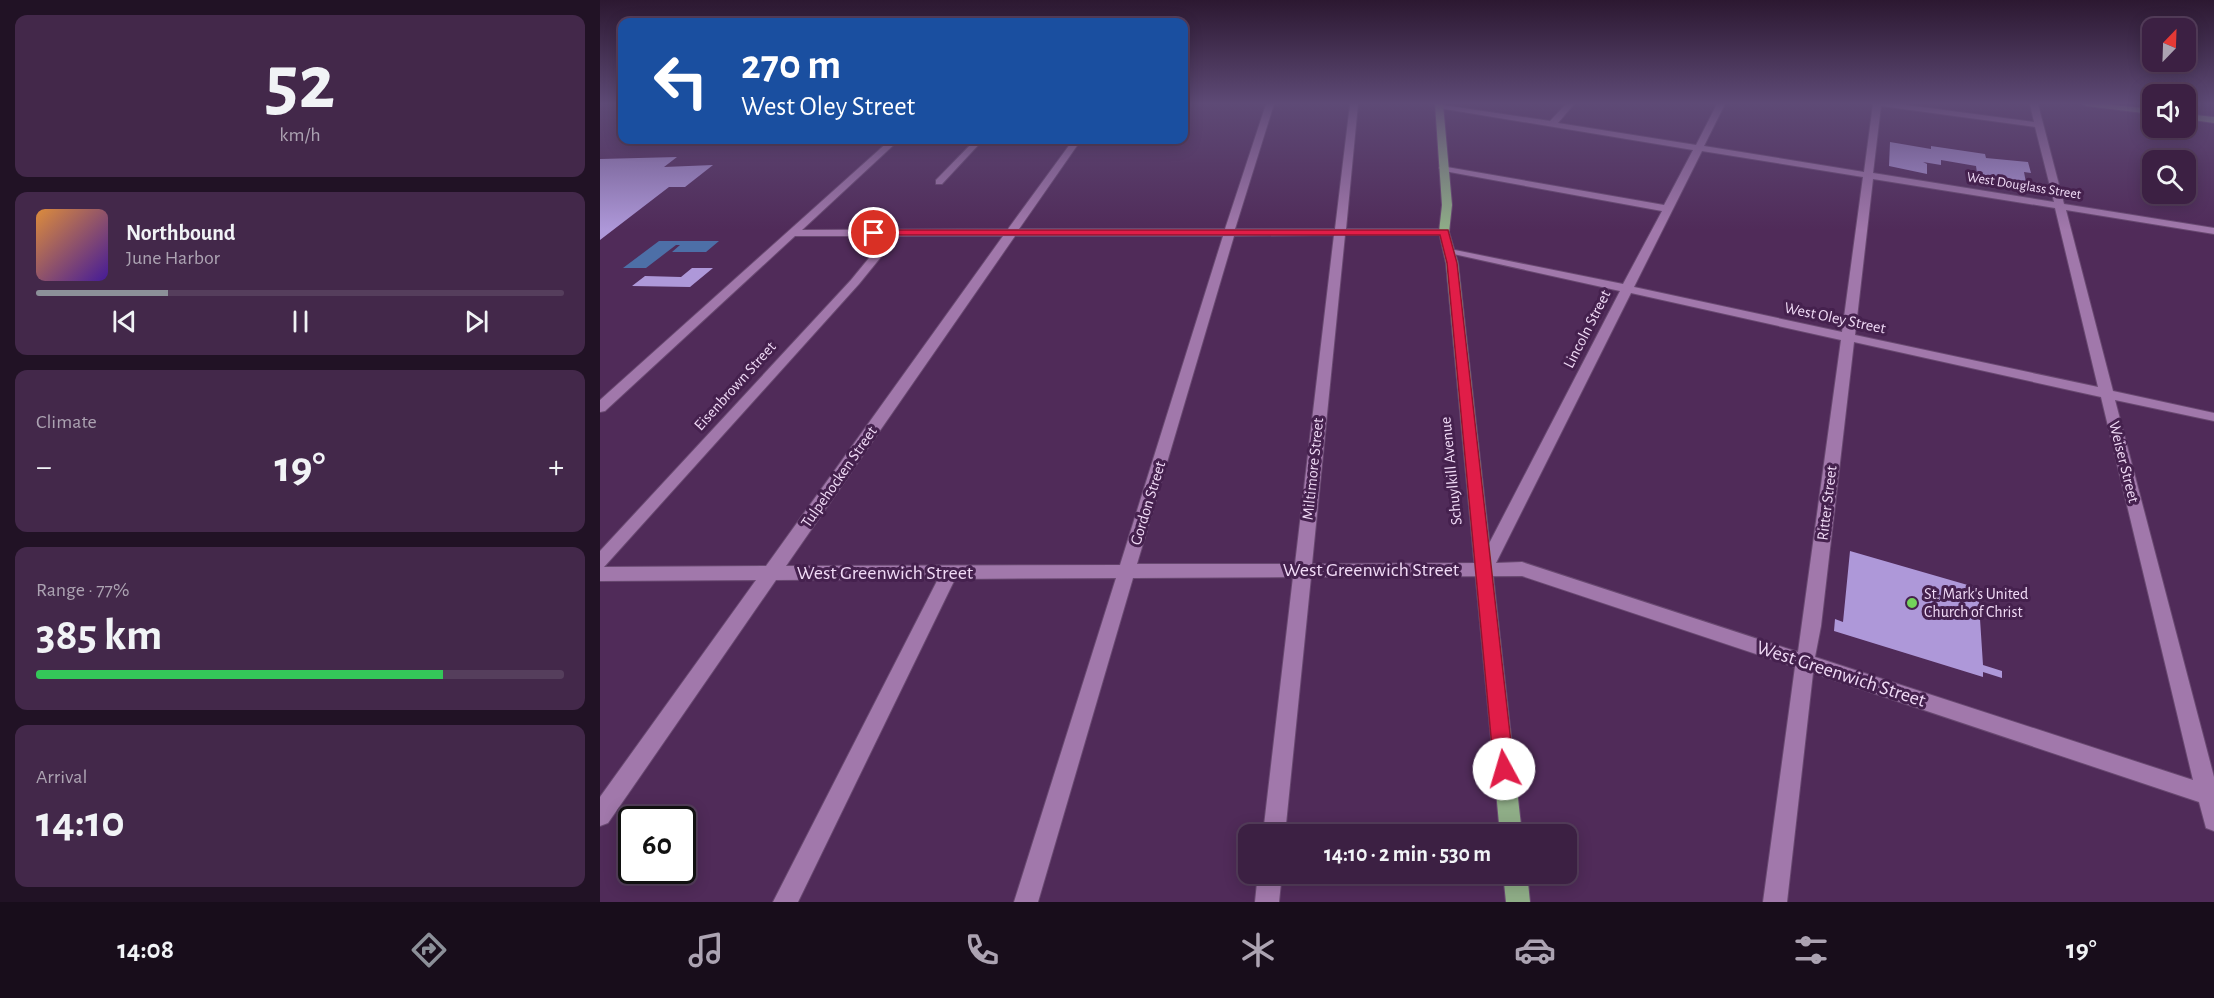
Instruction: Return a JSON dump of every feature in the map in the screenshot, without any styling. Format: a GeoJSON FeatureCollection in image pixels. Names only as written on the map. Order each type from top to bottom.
{"type":"FeatureCollection","features":[{"type":"Feature","properties":{"kind":"main road","name":"Schuylkill Avenue"},"geometry":{"type":"LineString","coordinates":[[1442,146],[1447,205],[1444,232],[1452,263],[1510,824]]}},
{"type":"Feature","properties":{"kind":"main road"},"geometry":{"type":"LineString","coordinates":[[1516,884],[1518,902]]}},
{"type":"Feature","properties":{"kind":"street"},"geometry":{"type":"LineString","coordinates":[[600,408],[889,146]]}},
{"type":"Feature","properties":{"kind":"street"},"geometry":{"type":"LineString","coordinates":[[939,182],[973,146]]}},
{"type":"Feature","properties":{"kind":"street","name":"Tulpehocken Street"},"geometry":{"type":"LineString","coordinates":[[600,814],[1073,146]]}},
{"type":"Feature","properties":{"kind":"street","name":"Gordon Street"},"geometry":{"type":"LineString","coordinates":[[1026,902],[1257,146]]}},
{"type":"Feature","properties":{"kind":"street","name":"Miltimore Street"},"geometry":{"type":"LineString","coordinates":[[1275,824],[1349,146]]}},
{"type":"Feature","properties":{"kind":"street","name":"West Douglass Street"},"geometry":{"type":"LineString","coordinates":[[1687,146],[2214,231]]}},
{"type":"Feature","properties":{"kind":"street","name":"Ritter Street"},"geometry":{"type":"LineString","coordinates":[[1775,902],[1872,146]]}},
{"type":"Feature","properties":{"kind":"street","name":"Weiser Street"},"geometry":{"type":"LineString","coordinates":[[2044,146],[2211,796],[2214,820]]}},
{"type":"Feature","properties":{"kind":"street","name":"Lincoln Street"},"geometry":{"type":"LineString","coordinates":[[1484,570],[1699,148]]}},
{"type":"Feature","properties":{"kind":"street"},"geometry":{"type":"LineString","coordinates":[[1444,168],[1668,209]]}},
{"type":"Feature","properties":{"kind":"street"},"geometry":{"type":"LineString","coordinates":[[791,233],[1444,232]]}},
{"type":"Feature","properties":{"kind":"street","name":"Eisenbrown Street"},"geometry":{"type":"LineString","coordinates":[[600,562],[855,282],[895,233]]}},
{"type":"Feature","properties":{"kind":"street","name":"West Oley Street"},"geometry":{"type":"LineString","coordinates":[[1449,250],[2214,417]]}},
{"type":"Feature","properties":{"kind":"street","name":"West Greenwich Street"},"geometry":{"type":"LineString","coordinates":[[600,574],[1522,569],[2211,796]]}},
{"type":"Feature","properties":{"kind":"street"},"geometry":{"type":"LineString","coordinates":[[785,902],[950,572]]}},
{"type":"Feature","properties":{"kind":"street"},"geometry":{"type":"LineString","coordinates":[[1267,902],[1269,884]]}},
{"type":"Feature","properties":{"kind":"water"},"geometry":{"type":"Polygon","coordinates":[[[659,241],[719,241],[706,252],[672,252],[680,245],[676,245],[646,268],[623,268],[659,241]]]}},
{"type":"Feature","properties":{"kind":"building"},"geometry":{"type":"Polygon","coordinates":[[[1890,146],[1931,149],[1932,146],[1985,154],[1986,158],[2028,162],[2031,173],[2024,172],[2027,188],[1980,182],[1976,166],[1941,160],[1941,165],[1923,162],[1927,164],[1927,174],[1889,166],[1890,146]]]}},
{"type":"Feature","properties":{"kind":"building"},"geometry":{"type":"Polygon","coordinates":[[[677,157],[664,167],[713,165],[685,187],[669,187],[600,240],[600,159],[677,157]]]}},
{"type":"Feature","properties":{"kind":"building"},"geometry":{"type":"Polygon","coordinates":[[[692,268],[713,268],[690,287],[632,286],[645,276],[681,277],[692,268]]]}},
{"type":"Feature","properties":{"kind":"building","name":"St. Mark's United Church of Christ"},"geometry":{"type":"Polygon","coordinates":[[[1850,551],[1978,588],[1983,665],[2002,671],[2002,678],[1983,672],[1983,677],[1834,631],[1835,619],[1843,622],[1850,551]]]}},
{"type":"Feature","properties":{"kind":"place","name":"St. Mark's United Church of Christ"},"geometry":{"type":"Point","coordinates":[1912,603]}},
{"type":"Feature","properties":{"kind":"route"},"geometry":{"type":"LineString","coordinates":[[874,233],[1444,232],[1452,263],[1504,769]]}}]}
